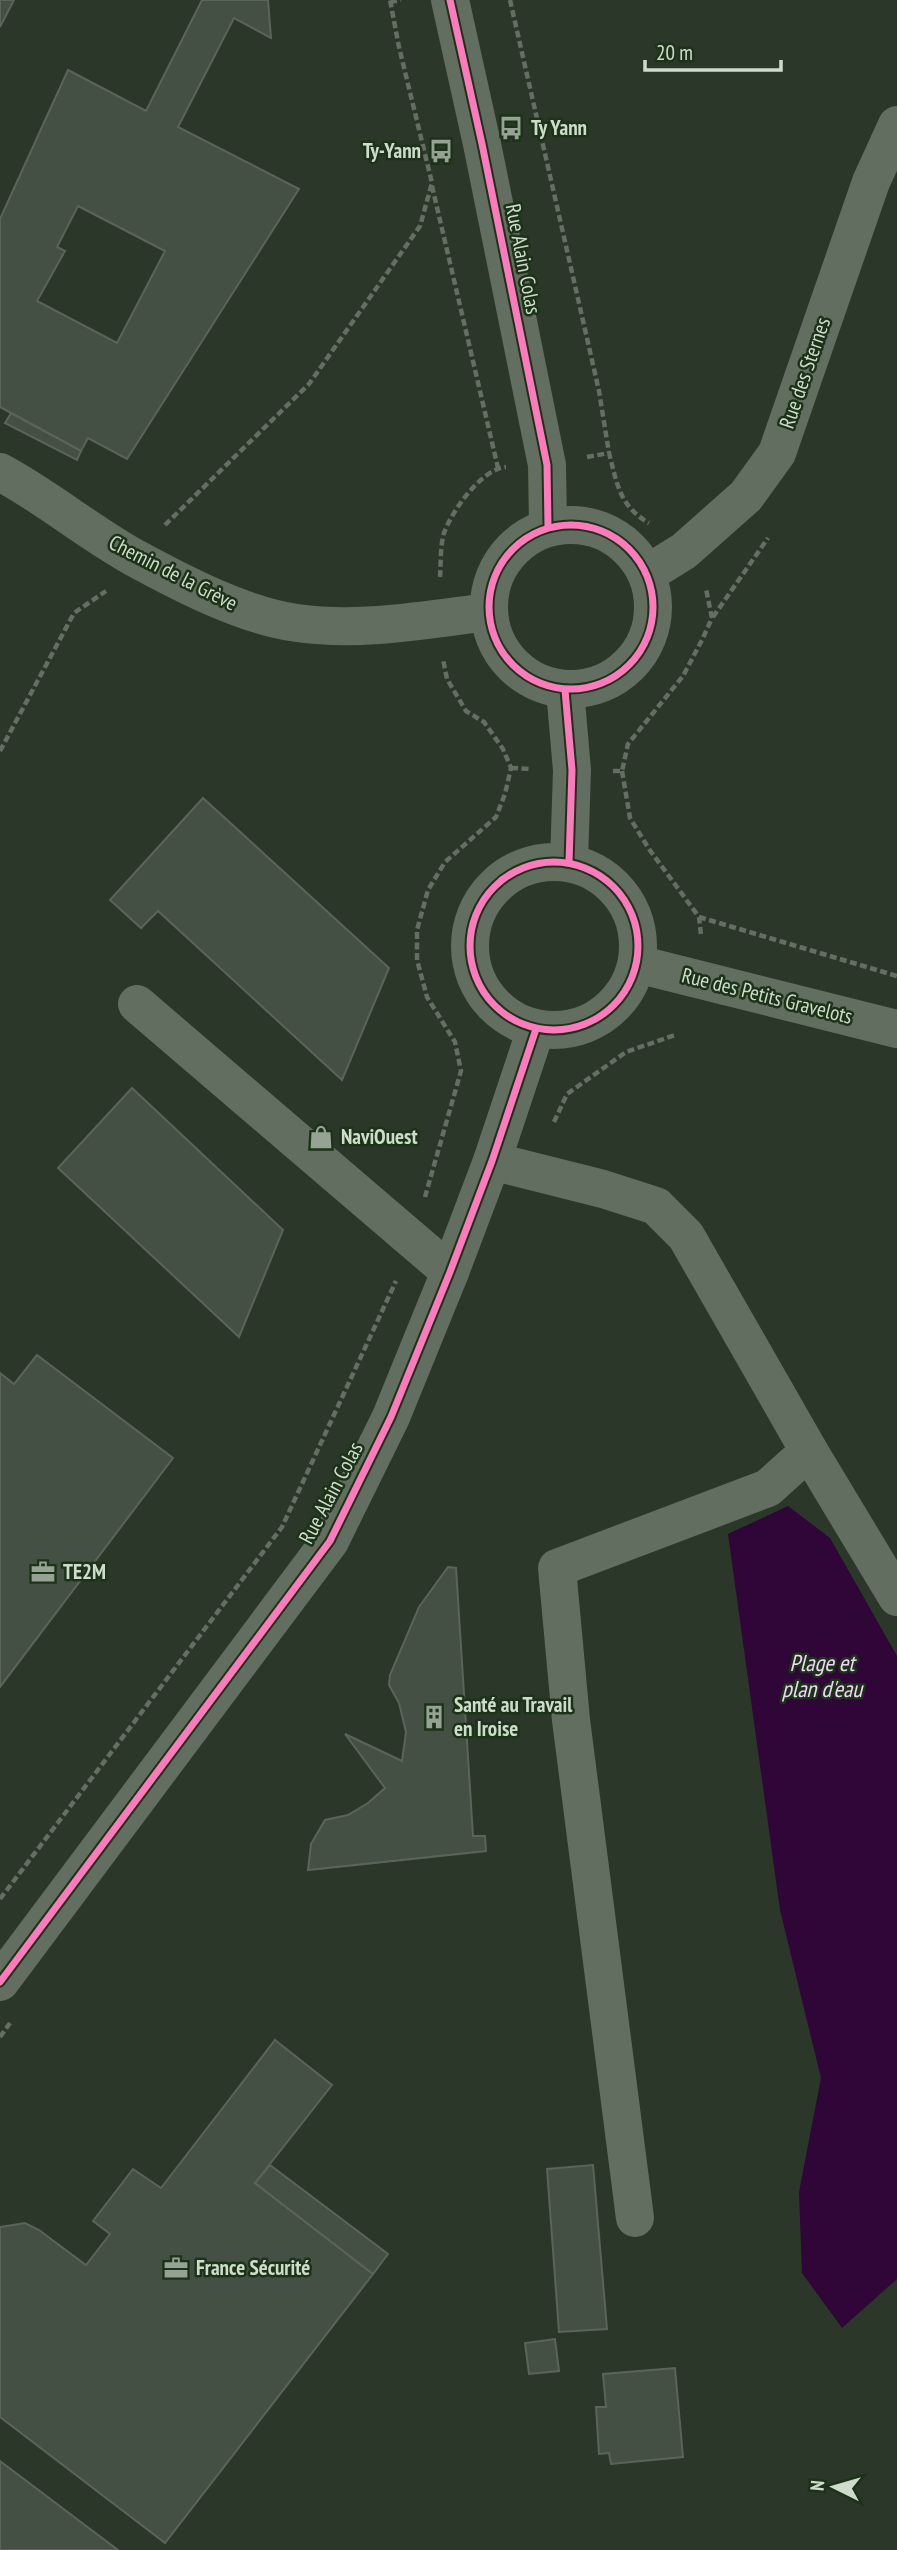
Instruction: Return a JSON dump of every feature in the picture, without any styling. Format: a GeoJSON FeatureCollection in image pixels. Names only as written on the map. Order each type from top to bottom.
{"type":"FeatureCollection","features":[{"type":"Feature","properties":{"kind":"street","name":"Rue Alain Colas"},"geometry":{"type":"LineString","coordinates":[[450,0],[547,465],[548,526]]}},
{"type":"Feature","properties":{"kind":"street","name":"Rue des Sternes"},"geometry":{"type":"LineString","coordinates":[[647,574],[684,551],[746,496],[777,453],[871,182],[897,125]]}},
{"type":"Feature","properties":{"kind":"street","name":"Chemin de la Grève"},"geometry":{"type":"LineString","coordinates":[[0,472],[33,489],[133,557],[237,607],[296,623],[377,626],[488,611]]}},
{"type":"Feature","properties":{"kind":"street"},"geometry":{"type":"LineString","coordinates":[[578,523],[607,532],[631,549],[647,574],[654,607],[647,641],[627,668],[598,686],[565,690],[536,683],[511,665],[495,640],[488,611],[491,583],[503,558],[523,538],[548,526],[578,523]]}},
{"type":"Feature","properties":{"kind":"street"},"geometry":{"type":"LineString","coordinates":[[565,690],[572,770],[569,862]]}},
{"type":"Feature","properties":{"kind":"street"},"geometry":{"type":"LineString","coordinates":[[569,862],[595,872],[616,888],[632,911],[638,937],[637,964],[628,989],[611,1010],[588,1024],[562,1031],[536,1029],[509,1018],[488,999],[478,982],[470,944],[475,916],[490,891],[512,872],[540,863],[569,862]]}},
{"type":"Feature","properties":{"kind":"street","name":"Rue des Petits Gravelots"},"geometry":{"type":"LineString","coordinates":[[637,964],[897,1029]]}},
{"type":"Feature","properties":{"kind":"street"},"geometry":{"type":"LineString","coordinates":[[137,1004],[450,1272]]}},
{"type":"Feature","properties":{"kind":"street","name":"Rue Alain Colas"},"geometry":{"type":"LineString","coordinates":[[0,1982],[330,1541],[391,1417],[450,1272],[492,1161],[536,1029]]}},
{"type":"Feature","properties":{"kind":"street"},"geometry":{"type":"LineString","coordinates":[[492,1161],[603,1189],[656,1206],[686,1236],[809,1451],[897,1597]]}},
{"type":"Feature","properties":{"kind":"street"},"geometry":{"type":"LineString","coordinates":[[635,2218],[571,1720],[557,1568],[768,1488],[809,1451]]}},
{"type":"Feature","properties":{"kind":"path"},"geometry":{"type":"LineString","coordinates":[[401,0],[390,1],[399,47],[498,468]]}},
{"type":"Feature","properties":{"kind":"path"},"geometry":{"type":"LineString","coordinates":[[510,0],[621,498],[639,518],[663,531],[684,551],[708,591],[712,618],[682,676],[628,744],[622,771],[630,818],[649,849],[699,917],[701,936]]}},
{"type":"Feature","properties":{"kind":"path"},"geometry":{"type":"LineString","coordinates":[[0,751],[74,613],[110,589],[133,557],[309,384],[420,226],[432,183]]}},
{"type":"Feature","properties":{"kind":"path"},"geometry":{"type":"LineString","coordinates":[[0,1899],[282,1528],[398,1276],[413,1240],[461,1071],[455,1042],[428,997],[417,960],[417,930],[428,890],[445,862],[496,817],[511,768],[503,749],[484,722],[466,711],[447,680],[442,651],[440,582],[444,533],[462,501],[476,484],[498,468],[547,465],[609,453]]}},
{"type":"Feature","properties":{"kind":"path"},"geometry":{"type":"LineString","coordinates":[[511,768],[622,771]]}},
{"type":"Feature","properties":{"kind":"path"},"geometry":{"type":"LineString","coordinates":[[699,917],[897,976]]}},
{"type":"Feature","properties":{"kind":"water","name":"Plage et plan d'eau"},"geometry":{"type":"Polygon","coordinates":[[[788,1506],[830,1538],[897,1656],[897,2279],[842,2328],[802,2273],[799,2192],[821,2078],[780,1910],[728,1534],[788,1506]]]}},
{"type":"Feature","properties":{"kind":"building"},"geometry":{"type":"Polygon","coordinates":[[[0,0],[14,0],[0,27],[0,0]]]}},
{"type":"Feature","properties":{"kind":"building"},"geometry":{"type":"Polygon","coordinates":[[[202,0],[268,0],[271,38],[234,18],[178,127],[299,189],[127,459],[88,438],[81,451],[0,407],[0,219],[68,70],[146,111],[202,0]],[[78,206],[57,247],[65,251],[37,301],[117,343],[165,251],[78,206]]]}},
{"type":"Feature","properties":{"kind":"building"},"geometry":{"type":"Polygon","coordinates":[[[11,413],[81,451],[77,460],[5,423],[11,413]]]}},
{"type":"Feature","properties":{"kind":"building"},"geometry":{"type":"Polygon","coordinates":[[[203,798],[389,968],[342,1080],[158,911],[141,928],[110,900],[203,798]]]}},
{"type":"Feature","properties":{"kind":"building"},"geometry":{"type":"Polygon","coordinates":[[[132,1088],[283,1230],[239,1337],[58,1168],[132,1088]]]}},
{"type":"Feature","properties":{"kind":"building","name":"TE2M"},"geometry":{"type":"Polygon","coordinates":[[[37,1355],[173,1458],[0,1687],[0,1373],[14,1384],[37,1355]]]}},
{"type":"Feature","properties":{"kind":"building","name":"Santé au Travail en Iroise"},"geometry":{"type":"Polygon","coordinates":[[[448,1567],[456,1568],[473,1836],[485,1836],[486,1851],[308,1870],[311,1844],[325,1820],[348,1815],[385,1788],[345,1734],[402,1761],[406,1732],[399,1703],[389,1685],[390,1675],[419,1607],[448,1567]]]}},
{"type":"Feature","properties":{"kind":"building"},"geometry":{"type":"Polygon","coordinates":[[[275,2040],[332,2085],[255,2183],[373,2274],[165,2543],[0,2417],[0,2227],[25,2223],[39,2230],[86,2265],[110,2234],[93,2221],[133,2169],[161,2188],[275,2040]]]}},
{"type":"Feature","properties":{"kind":"building"},"geometry":{"type":"Polygon","coordinates":[[[270,2165],[388,2254],[373,2274],[255,2183],[270,2165]]]}},
{"type":"Feature","properties":{"kind":"building"},"geometry":{"type":"Polygon","coordinates":[[[593,2165],[607,2329],[559,2332],[547,2169],[593,2165]]]}},
{"type":"Feature","properties":{"kind":"building"},"geometry":{"type":"Polygon","coordinates":[[[555,2339],[559,2371],[529,2374],[525,2343],[555,2339]]]}},
{"type":"Feature","properties":{"kind":"building"},"geometry":{"type":"Polygon","coordinates":[[[675,2368],[683,2457],[611,2464],[609,2453],[599,2454],[596,2407],[606,2407],[603,2374],[675,2368]]]}},
{"type":"Feature","properties":{"kind":"building"},"geometry":{"type":"Polygon","coordinates":[[[0,2461],[118,2550],[0,2550],[0,2461]]]}},
{"type":"Feature","properties":{"kind":"cycle path"},"geometry":{"type":"LineString","coordinates":[[450,0],[547,465],[548,526]]}},
{"type":"Feature","properties":{"kind":"cycle path"},"geometry":{"type":"LineString","coordinates":[[571,525],[602,531],[629,549],[647,576],[653,607],[647,638],[629,665],[602,683],[571,689],[540,683],[513,665],[495,638],[489,607],[495,576],[513,549],[540,531],[571,525]]}},
{"type":"Feature","properties":{"kind":"cycle path"},"geometry":{"type":"LineString","coordinates":[[565,690],[572,770],[569,862]]}},
{"type":"Feature","properties":{"kind":"cycle path"},"geometry":{"type":"LineString","coordinates":[[554,862],[586,868],[613,887],[632,914],[638,946],[632,978],[613,1005],[586,1024],[554,1030],[522,1024],[495,1005],[476,978],[470,946],[476,914],[495,887],[522,868],[554,862]]}},
{"type":"Feature","properties":{"kind":"cycle path"},"geometry":{"type":"LineString","coordinates":[[0,1982],[330,1541],[391,1417],[450,1272],[492,1161],[536,1029]]}},
{"type":"Feature","properties":{"kind":"place","name":"Ty Yann"},"geometry":{"type":"Point","coordinates":[511,128]}},
{"type":"Feature","properties":{"kind":"place","name":"Ty-Yann"},"geometry":{"type":"Point","coordinates":[441,151]}},
{"type":"Feature","properties":{"kind":"place","name":"NaviOuest"},"geometry":{"type":"Point","coordinates":[321,1137]}},
{"type":"Feature","properties":{"kind":"place","name":"TE2M"},"geometry":{"type":"Point","coordinates":[43,1572]}},
{"type":"Feature","properties":{"kind":"place","name":"Santé au Travail en Iroise"},"geometry":{"type":"Point","coordinates":[434,1717]}},
{"type":"Feature","properties":{"kind":"place","name":"France Sécurité"},"geometry":{"type":"Point","coordinates":[176,2268]}}]}
